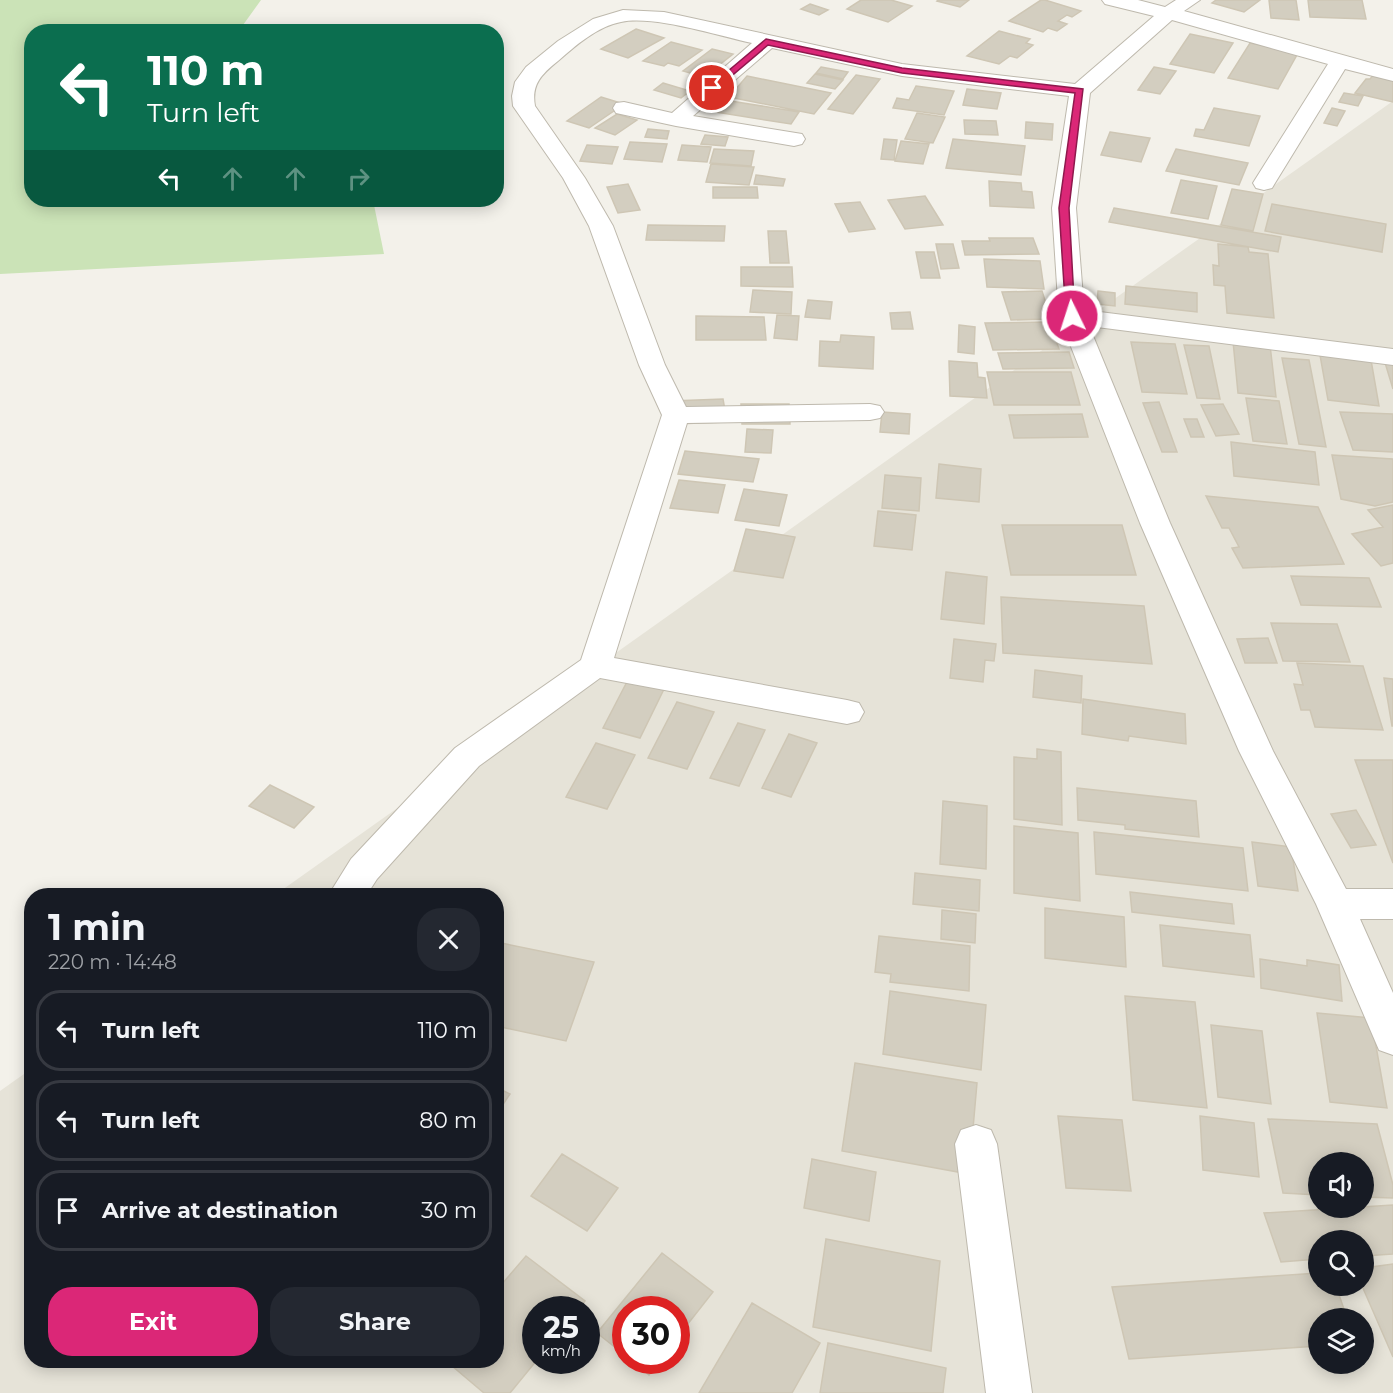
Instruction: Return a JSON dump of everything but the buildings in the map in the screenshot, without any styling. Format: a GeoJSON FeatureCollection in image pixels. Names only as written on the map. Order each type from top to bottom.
{"type":"FeatureCollection","features":[{"type":"Feature","properties":{"kind":"street"},"geometry":{"type":"LineString","coordinates":[[1112,0],[1170,12],[1339,62],[1393,75]]}},
{"type":"Feature","properties":{"kind":"street"},"geometry":{"type":"LineString","coordinates":[[1190,0],[1170,12],[1080,91],[1064,208],[1072,316],[1155,523],[1256,751],[1335,904],[1393,1038]]}},
{"type":"Feature","properties":{"kind":"street"},"geometry":{"type":"LineString","coordinates":[[351,888],[364,869],[467,757],[595,666],[676,416],[652,365],[601,226],[574,178],[524,106],[522,95],[526,80],[545,62],[580,36],[609,19],[632,14],[664,18],[902,70],[1080,91]]}},
{"type":"Feature","properties":{"kind":"street"},"geometry":{"type":"LineString","coordinates":[[676,120],[766,42]]}},
{"type":"Feature","properties":{"kind":"street"},"geometry":{"type":"LineString","coordinates":[[1264,183],[1339,62]]}},
{"type":"Feature","properties":{"kind":"street"},"geometry":{"type":"LineString","coordinates":[[624,108],[676,120],[794,139]]}},
{"type":"Feature","properties":{"kind":"street"},"geometry":{"type":"LineString","coordinates":[[1072,316],[1393,357]]}},
{"type":"Feature","properties":{"kind":"street"},"geometry":{"type":"LineString","coordinates":[[676,416],[870,412]]}},
{"type":"Feature","properties":{"kind":"street"},"geometry":{"type":"LineString","coordinates":[[595,666],[847,712]]}},
{"type":"Feature","properties":{"kind":"street"},"geometry":{"type":"LineString","coordinates":[[1335,904],[1393,904]]}},
{"type":"Feature","properties":{"kind":"street"},"geometry":{"type":"LineString","coordinates":[[976,1144],[1009,1393]]}},
{"type":"Feature","properties":{"kind":"shaded area"},"geometry":{"type":"Polygon","coordinates":[[[1393,101],[1393,1393],[0,1393],[0,1091],[24,1074],[24,1368],[504,1368],[504,888],[285,888],[1393,101]]]}},
{"type":"Feature","properties":{"kind":"green space"},"geometry":{"type":"Polygon","coordinates":[[[0,0],[261,0],[244,24],[24,24],[24,207],[374,207],[384,254],[0,274],[0,0]]]}},
{"type":"Feature","properties":{"kind":"route"},"geometry":{"type":"LineString","coordinates":[[712,88],[766,42],[902,70],[1080,91],[1064,208],[1072,316]]}}]}
